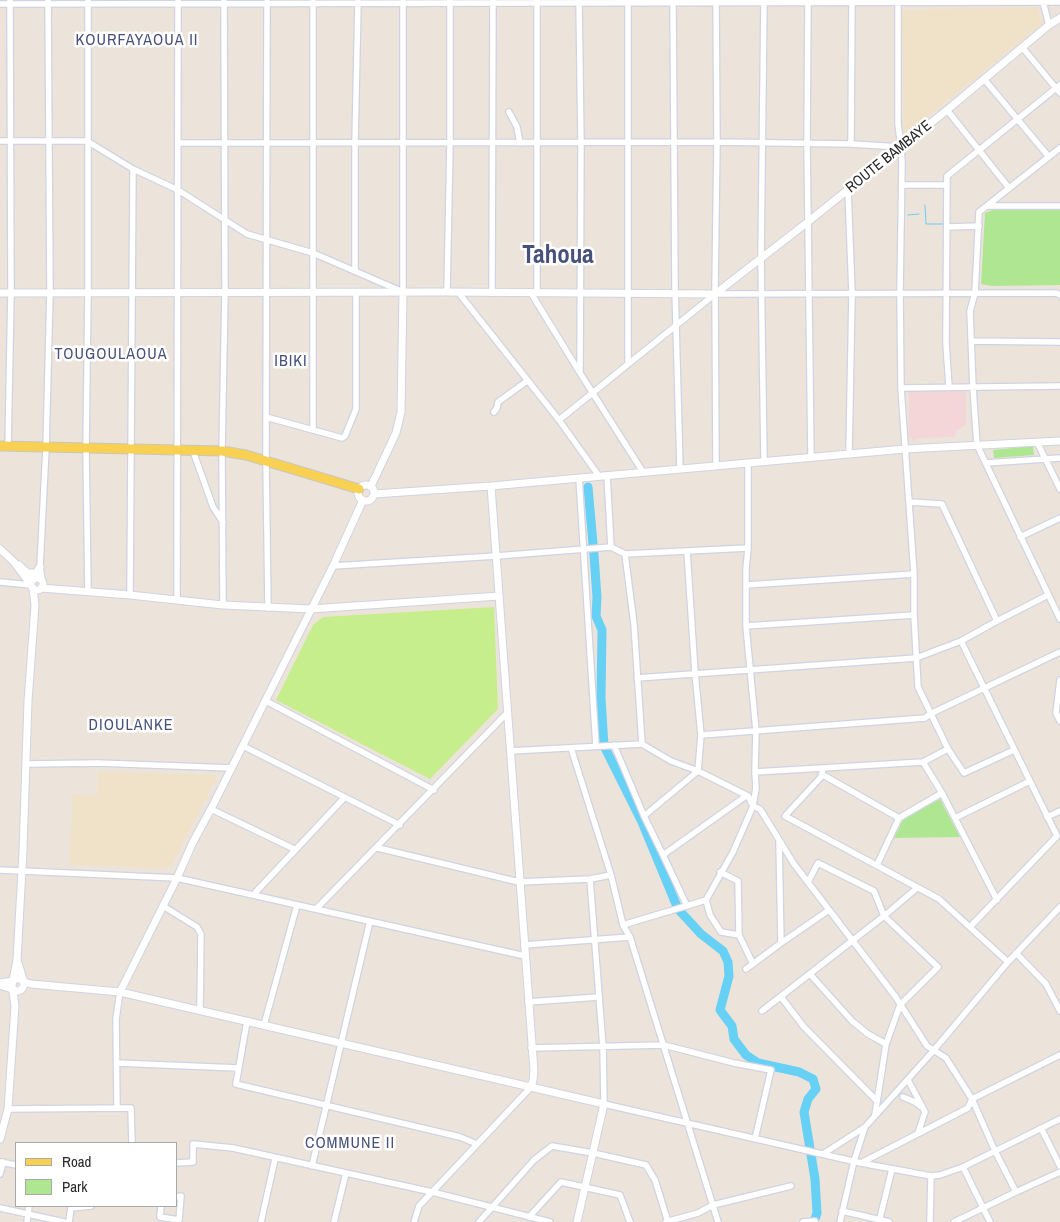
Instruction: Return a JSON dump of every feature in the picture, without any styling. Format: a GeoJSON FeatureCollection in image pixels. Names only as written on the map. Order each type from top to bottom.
{"type":"FeatureCollection","features":[{"type":"Feature","properties":{"kind":"main road"},"geometry":{"type":"LineString","coordinates":[[4,446],[193,452],[222,451],[246,455],[303,474],[359,489]]}},
{"type":"Feature","properties":{"kind":"street"},"geometry":{"type":"LineString","coordinates":[[628,1],[628,364]]}},
{"type":"Feature","properties":{"kind":"street"},"geometry":{"type":"LineString","coordinates":[[673,1],[675,294],[680,469]]}},
{"type":"Feature","properties":{"kind":"street"},"geometry":{"type":"LineString","coordinates":[[716,1],[716,466]]}},
{"type":"Feature","properties":{"kind":"street"},"geometry":{"type":"LineString","coordinates":[[764,1],[761,258],[764,461]]}},
{"type":"Feature","properties":{"kind":"street"},"geometry":{"type":"LineString","coordinates":[[808,1],[807,144],[811,457]]}},
{"type":"Feature","properties":{"kind":"street"},"geometry":{"type":"LineString","coordinates":[[851,144],[852,1]]}},
{"type":"Feature","properties":{"kind":"street"},"geometry":{"type":"LineString","coordinates":[[898,1],[898,124],[902,185],[901,388],[914,574],[918,687],[948,749],[964,773],[1014,750]]}},
{"type":"Feature","properties":{"kind":"street"},"geometry":{"type":"LineString","coordinates":[[0,4],[10,2],[1055,2]]}},
{"type":"Feature","properties":{"kind":"street"},"geometry":{"type":"LineString","coordinates":[[4,446],[12,293],[10,2]]}},
{"type":"Feature","properties":{"kind":"street"},"geometry":{"type":"LineString","coordinates":[[0,1139],[8,1109],[15,1006],[13,985],[17,960],[26,764],[35,606],[40,567],[46,448],[50,292],[48,2]]}},
{"type":"Feature","properties":{"kind":"street"},"geometry":{"type":"LineString","coordinates":[[88,2],[86,449],[88,592]]}},
{"type":"Feature","properties":{"kind":"street"},"geometry":{"type":"LineString","coordinates":[[177,600],[178,2]]}},
{"type":"Feature","properties":{"kind":"street"},"geometry":{"type":"LineString","coordinates":[[223,605],[224,2]]}},
{"type":"Feature","properties":{"kind":"street"},"geometry":{"type":"LineString","coordinates":[[266,2],[266,461],[268,608]]}},
{"type":"Feature","properties":{"kind":"street"},"geometry":{"type":"LineString","coordinates":[[313,2],[313,430]]}},
{"type":"Feature","properties":{"kind":"street"},"geometry":{"type":"LineString","coordinates":[[356,271],[355,143],[358,2]]}},
{"type":"Feature","properties":{"kind":"street"},"geometry":{"type":"LineString","coordinates":[[374,494],[371,486],[396,433],[401,412],[403,2]]}},
{"type":"Feature","properties":{"kind":"street"},"geometry":{"type":"LineString","coordinates":[[447,292],[450,2]]}},
{"type":"Feature","properties":{"kind":"street"},"geometry":{"type":"LineString","coordinates":[[492,293],[493,2]]}},
{"type":"Feature","properties":{"kind":"street"},"geometry":{"type":"LineString","coordinates":[[537,2],[534,293],[592,393],[643,472]]}},
{"type":"Feature","properties":{"kind":"street"},"geometry":{"type":"LineString","coordinates":[[579,2],[581,143],[580,373]]}},
{"type":"Feature","properties":{"kind":"street"},"geometry":{"type":"LineString","coordinates":[[1043,2],[1048,25]]}},
{"type":"Feature","properties":{"kind":"street","name":"ROUTE BAMBAYE"},"geometry":{"type":"LineString","coordinates":[[715,294],[848,190],[1048,25],[1060,18]]}},
{"type":"Feature","properties":{"kind":"street"},"geometry":{"type":"LineString","coordinates":[[949,387],[946,344],[948,227],[946,176],[1059,88],[1022,47]]}},
{"type":"Feature","properties":{"kind":"street"},"geometry":{"type":"LineString","coordinates":[[984,78],[1049,157]]}},
{"type":"Feature","properties":{"kind":"street"},"geometry":{"type":"LineString","coordinates":[[947,110],[1009,188]]}},
{"type":"Feature","properties":{"kind":"street"},"geometry":{"type":"LineString","coordinates":[[509,112],[517,127],[520,143]]}},
{"type":"Feature","properties":{"kind":"street"},"geometry":{"type":"LineString","coordinates":[[0,142],[87,141],[133,169],[178,190],[247,234],[313,253],[403,292]]}},
{"type":"Feature","properties":{"kind":"street"},"geometry":{"type":"LineString","coordinates":[[178,142],[717,142],[851,144],[901,147]]}},
{"type":"Feature","properties":{"kind":"street"},"geometry":{"type":"LineString","coordinates":[[1060,148],[979,212],[975,293],[970,312],[977,445],[1060,619]]}},
{"type":"Feature","properties":{"kind":"street"},"geometry":{"type":"LineString","coordinates":[[130,595],[133,169]]}},
{"type":"Feature","properties":{"kind":"street"},"geometry":{"type":"LineString","coordinates":[[902,185],[947,186]]}},
{"type":"Feature","properties":{"kind":"street"},"geometry":{"type":"LineString","coordinates":[[848,190],[852,293],[849,454]]}},
{"type":"Feature","properties":{"kind":"street"},"geometry":{"type":"LineString","coordinates":[[987,206],[1060,206]]}},
{"type":"Feature","properties":{"kind":"street"},"geometry":{"type":"LineString","coordinates":[[948,227],[978,226]]}},
{"type":"Feature","properties":{"kind":"street"},"geometry":{"type":"LineString","coordinates":[[266,418],[342,438],[345,436],[356,410],[356,292]]}},
{"type":"Feature","properties":{"kind":"street"},"geometry":{"type":"LineString","coordinates":[[458,292],[559,420],[599,476]]}},
{"type":"Feature","properties":{"kind":"street"},"geometry":{"type":"LineString","coordinates":[[0,293],[1059,293]]}},
{"type":"Feature","properties":{"kind":"street"},"geometry":{"type":"LineString","coordinates":[[559,420],[715,294]]}},
{"type":"Feature","properties":{"kind":"street"},"geometry":{"type":"LineString","coordinates":[[971,341],[1060,342]]}},
{"type":"Feature","properties":{"kind":"street"},"geometry":{"type":"LineString","coordinates":[[494,412],[498,402],[528,381]]}},
{"type":"Feature","properties":{"kind":"street"},"geometry":{"type":"LineString","coordinates":[[901,388],[1060,386]]}},
{"type":"Feature","properties":{"kind":"street"},"geometry":{"type":"LineString","coordinates":[[374,494],[491,486],[905,449],[1060,441]]}},
{"type":"Feature","properties":{"kind":"street"},"geometry":{"type":"LineString","coordinates":[[1037,442],[1060,489]]}},
{"type":"Feature","properties":{"kind":"street"},"geometry":{"type":"LineString","coordinates":[[193,452],[213,507],[223,522]]}},
{"type":"Feature","properties":{"kind":"street"},"geometry":{"type":"LineString","coordinates":[[986,463],[1060,458]]}},
{"type":"Feature","properties":{"kind":"street"},"geometry":{"type":"LineString","coordinates":[[739,935],[721,932],[710,915],[706,900],[720,872],[733,852],[753,806],[756,788],[756,731],[746,626],[748,463]]}},
{"type":"Feature","properties":{"kind":"street"},"geometry":{"type":"LineString","coordinates":[[607,475],[611,546]]}},
{"type":"Feature","properties":{"kind":"street"},"geometry":{"type":"LineString","coordinates":[[579,478],[596,746]]}},
{"type":"Feature","properties":{"kind":"street"},"geometry":{"type":"LineString","coordinates":[[363,500],[358,494],[359,489],[363,485],[371,486]]}},
{"type":"Feature","properties":{"kind":"street"},"geometry":{"type":"LineString","coordinates":[[414,1222],[419,1206],[531,1087],[534,1080],[491,486]]}},
{"type":"Feature","properties":{"kind":"street"},"geometry":{"type":"LineString","coordinates":[[363,500],[370,500],[374,494]]}},
{"type":"Feature","properties":{"kind":"street"},"geometry":{"type":"LineString","coordinates":[[117,1107],[116,1020],[120,992],[193,842],[333,566],[363,500]]}},
{"type":"Feature","properties":{"kind":"street"},"geometry":{"type":"LineString","coordinates":[[909,502],[942,504],[997,620]]}},
{"type":"Feature","properties":{"kind":"street"},"geometry":{"type":"LineString","coordinates":[[1020,537],[1060,518]]}},
{"type":"Feature","properties":{"kind":"street"},"geometry":{"type":"LineString","coordinates":[[333,566],[496,556],[611,546],[626,554],[748,548]]}},
{"type":"Feature","properties":{"kind":"street"},"geometry":{"type":"LineString","coordinates":[[0,549],[37,583]]}},
{"type":"Feature","properties":{"kind":"street"},"geometry":{"type":"LineString","coordinates":[[644,816],[698,772],[701,736],[687,551]]}},
{"type":"Feature","properties":{"kind":"street"},"geometry":{"type":"LineString","coordinates":[[626,554],[634,624],[642,744]]}},
{"type":"Feature","properties":{"kind":"street"},"geometry":{"type":"LineString","coordinates":[[14,562],[37,583]]}},
{"type":"Feature","properties":{"kind":"street"},"geometry":{"type":"LineString","coordinates":[[37,583],[36,573],[40,567]]}},
{"type":"Feature","properties":{"kind":"street"},"geometry":{"type":"LineString","coordinates":[[746,585],[914,574]]}},
{"type":"Feature","properties":{"kind":"street"},"geometry":{"type":"LineString","coordinates":[[0,582],[37,583],[54,588],[223,605],[311,610],[499,596]]}},
{"type":"Feature","properties":{"kind":"street"},"geometry":{"type":"LineString","coordinates":[[637,678],[916,658],[961,642],[997,620],[1048,595]]}},
{"type":"Feature","properties":{"kind":"street"},"geometry":{"type":"LineString","coordinates":[[746,626],[914,616]]}},
{"type":"Feature","properties":{"kind":"street"},"geometry":{"type":"LineString","coordinates":[[961,642],[1057,836],[970,927]]}},
{"type":"Feature","properties":{"kind":"street"},"geometry":{"type":"LineString","coordinates":[[701,736],[925,718],[1060,652]]}},
{"type":"Feature","properties":{"kind":"street"},"geometry":{"type":"LineString","coordinates":[[1060,680],[1058,712],[1060,721]]}},
{"type":"Feature","properties":{"kind":"street"},"geometry":{"type":"LineString","coordinates":[[266,701],[434,790]]}},
{"type":"Feature","properties":{"kind":"street"},"geometry":{"type":"LineString","coordinates":[[316,909],[378,848],[507,713]]}},
{"type":"Feature","properties":{"kind":"street"},"geometry":{"type":"LineString","coordinates":[[510,751],[642,744],[671,761],[746,796],[753,806],[760,810],[808,882],[900,1005],[927,1046],[946,1058],[972,1099],[1016,1192]]}},
{"type":"Feature","properties":{"kind":"street"},"geometry":{"type":"LineString","coordinates":[[243,746],[400,825]]}},
{"type":"Feature","properties":{"kind":"street"},"geometry":{"type":"LineString","coordinates":[[614,746],[644,816],[687,906]]}},
{"type":"Feature","properties":{"kind":"street"},"geometry":{"type":"LineString","coordinates":[[571,748],[611,875],[623,925],[630,937],[718,1222]]}},
{"type":"Feature","properties":{"kind":"street"},"geometry":{"type":"LineString","coordinates":[[755,772],[823,772],[923,762],[948,749]]}},
{"type":"Feature","properties":{"kind":"street"},"geometry":{"type":"LineString","coordinates":[[923,762],[942,793],[997,900]]}},
{"type":"Feature","properties":{"kind":"street"},"geometry":{"type":"LineString","coordinates":[[26,764],[98,763],[232,768]]}},
{"type":"Feature","properties":{"kind":"street"},"geometry":{"type":"LineString","coordinates":[[823,772],[899,818]]}},
{"type":"Feature","properties":{"kind":"street"},"geometry":{"type":"LineString","coordinates":[[823,772],[783,818],[877,865],[939,899],[1008,962]]}},
{"type":"Feature","properties":{"kind":"street"},"geometry":{"type":"LineString","coordinates":[[955,818],[1030,781]]}},
{"type":"Feature","properties":{"kind":"street"},"geometry":{"type":"LineString","coordinates":[[877,865],[899,818],[942,793]]}},
{"type":"Feature","properties":{"kind":"street"},"geometry":{"type":"LineString","coordinates":[[663,855],[746,796]]}},
{"type":"Feature","properties":{"kind":"street"},"geometry":{"type":"LineString","coordinates":[[253,895],[345,797]]}},
{"type":"Feature","properties":{"kind":"street"},"geometry":{"type":"LineString","coordinates":[[211,809],[294,850]]}},
{"type":"Feature","properties":{"kind":"street"},"geometry":{"type":"LineString","coordinates":[[1047,817],[1060,811]]}},
{"type":"Feature","properties":{"kind":"street"},"geometry":{"type":"LineString","coordinates":[[779,840],[781,943]]}},
{"type":"Feature","properties":{"kind":"street"},"geometry":{"type":"LineString","coordinates":[[378,848],[520,882],[611,875]]}},
{"type":"Feature","properties":{"kind":"street"},"geometry":{"type":"LineString","coordinates":[[808,882],[818,862],[874,891],[884,916],[938,967],[900,1005],[886,1044],[875,1116]]}},
{"type":"Feature","properties":{"kind":"street"},"geometry":{"type":"LineString","coordinates":[[0,870],[177,878],[525,956]]}},
{"type":"Feature","properties":{"kind":"street"},"geometry":{"type":"LineString","coordinates":[[720,872],[738,881],[739,935],[753,964]]}},
{"type":"Feature","properties":{"kind":"street"},"geometry":{"type":"LineString","coordinates":[[577,1222],[604,1104],[603,1046],[590,878]]}},
{"type":"Feature","properties":{"kind":"street"},"geometry":{"type":"LineString","coordinates":[[762,1011],[917,888]]}},
{"type":"Feature","properties":{"kind":"street"},"geometry":{"type":"LineString","coordinates":[[623,925],[706,900]]}},
{"type":"Feature","properties":{"kind":"street"},"geometry":{"type":"LineString","coordinates":[[264,1025],[297,905]]}},
{"type":"Feature","properties":{"kind":"street"},"geometry":{"type":"LineString","coordinates":[[163,906],[197,927],[201,934],[200,1010]]}},
{"type":"Feature","properties":{"kind":"street"},"geometry":{"type":"LineString","coordinates":[[746,969],[829,910]]}},
{"type":"Feature","properties":{"kind":"street"},"geometry":{"type":"LineString","coordinates":[[822,1154],[865,1127],[908,1080],[1016,953],[1059,911]]}},
{"type":"Feature","properties":{"kind":"street"},"geometry":{"type":"LineString","coordinates":[[312,1166],[370,921]]}},
{"type":"Feature","properties":{"kind":"street"},"geometry":{"type":"LineString","coordinates":[[524,945],[630,937]]}},
{"type":"Feature","properties":{"kind":"street"},"geometry":{"type":"LineString","coordinates":[[1016,953],[1046,984],[1060,1011]]}},
{"type":"Feature","properties":{"kind":"street"},"geometry":{"type":"LineString","coordinates":[[15,1006],[23,986],[17,960]]}},
{"type":"Feature","properties":{"kind":"street"},"geometry":{"type":"LineString","coordinates":[[810,974],[852,1021],[868,1034],[886,1044]]}},
{"type":"Feature","properties":{"kind":"street"},"geometry":{"type":"LineString","coordinates":[[13,985],[18,978],[23,986]]}},
{"type":"Feature","properties":{"kind":"street"},"geometry":{"type":"LineString","coordinates":[[0,984],[13,985],[18,991],[23,986],[39,986],[120,992],[688,1124],[861,1163],[931,1176],[963,1167],[1060,1119]]}},
{"type":"Feature","properties":{"kind":"street"},"geometry":{"type":"LineString","coordinates":[[1053,998],[1060,995]]}},
{"type":"Feature","properties":{"kind":"street"},"geometry":{"type":"LineString","coordinates":[[781,996],[804,1027],[877,1101]]}},
{"type":"Feature","properties":{"kind":"street"},"geometry":{"type":"LineString","coordinates":[[528,1002],[599,997]]}},
{"type":"Feature","properties":{"kind":"street"},"geometry":{"type":"LineString","coordinates":[[247,1021],[236,1084],[460,1137],[476,1144]]}},
{"type":"Feature","properties":{"kind":"street"},"geometry":{"type":"LineString","coordinates":[[531,1048],[664,1045],[734,1063],[771,1070],[755,1139]]}},
{"type":"Feature","properties":{"kind":"street"},"geometry":{"type":"LineString","coordinates":[[861,1163],[968,1108],[972,1099],[1060,1055]]}},
{"type":"Feature","properties":{"kind":"street"},"geometry":{"type":"LineString","coordinates":[[117,1063],[238,1068]]}},
{"type":"Feature","properties":{"kind":"street"},"geometry":{"type":"LineString","coordinates":[[908,1080],[925,1112],[918,1133]]}},
{"type":"Feature","properties":{"kind":"street"},"geometry":{"type":"LineString","coordinates":[[903,1097],[916,1102],[923,1108]]}},
{"type":"Feature","properties":{"kind":"street"},"geometry":{"type":"LineString","coordinates":[[8,1109],[131,1108],[132,1142]]}},
{"type":"Feature","properties":{"kind":"street"},"geometry":{"type":"LineString","coordinates":[[840,1222],[854,1161],[865,1127]]}},
{"type":"Feature","properties":{"kind":"street"},"geometry":{"type":"LineString","coordinates":[[1041,1128],[1060,1166]]}},
{"type":"Feature","properties":{"kind":"street"},"geometry":{"type":"LineString","coordinates":[[178,1163],[193,1162],[193,1144],[233,1148],[432,1192],[550,1222]]}},
{"type":"Feature","properties":{"kind":"street"},"geometry":{"type":"LineString","coordinates":[[479,1222],[534,1160],[552,1146],[646,1165],[655,1180],[667,1222],[698,1213],[713,1205],[791,1186]]}},
{"type":"Feature","properties":{"kind":"street"},"geometry":{"type":"LineString","coordinates":[[260,1222],[274,1158]]}},
{"type":"Feature","properties":{"kind":"street"},"geometry":{"type":"LineString","coordinates":[[0,1174],[1,1162],[15,1165]]}},
{"type":"Feature","properties":{"kind":"street"},"geometry":{"type":"LineString","coordinates":[[963,1167],[990,1222]]}},
{"type":"Feature","properties":{"kind":"street"},"geometry":{"type":"LineString","coordinates":[[879,1221],[892,1169]]}},
{"type":"Feature","properties":{"kind":"street"},"geometry":{"type":"LineString","coordinates":[[954,1222],[1060,1172]]}},
{"type":"Feature","properties":{"kind":"street"},"geometry":{"type":"LineString","coordinates":[[334,1222],[346,1173]]}},
{"type":"Feature","properties":{"kind":"street"},"geometry":{"type":"LineString","coordinates":[[930,1222],[931,1176]]}},
{"type":"Feature","properties":{"kind":"street"},"geometry":{"type":"LineString","coordinates":[[530,1217],[561,1182],[620,1195],[630,1222]]}},
{"type":"Feature","properties":{"kind":"street"},"geometry":{"type":"LineString","coordinates":[[161,1207],[160,1217],[179,1220],[181,1196],[178,1196]]}},
{"type":"Feature","properties":{"kind":"street"},"geometry":{"type":"LineString","coordinates":[[27,1222],[29,1207]]}},
{"type":"Feature","properties":{"kind":"street"},"geometry":{"type":"LineString","coordinates":[[69,1222],[71,1208],[80,1207]]}},
{"type":"Feature","properties":{"kind":"street"},"geometry":{"type":"LineString","coordinates":[[0,1208],[64,1222]]}},
{"type":"Feature","properties":{"kind":"street"},"geometry":{"type":"LineString","coordinates":[[842,1211],[889,1222]]}},
{"type":"Feature","properties":{"kind":"street"},"geometry":{"type":"LineString","coordinates":[[803,1222],[815,1221]]}},
{"type":"Feature","properties":{"kind":"shaded area"},"geometry":{"type":"Polygon","coordinates":[[[1037,7],[1043,23],[906,134],[903,129],[902,10],[1037,7]]]}},
{"type":"Feature","properties":{"kind":"shaded area"},"geometry":{"type":"Polygon","coordinates":[[[909,391],[966,391],[966,425],[956,431],[955,437],[918,438],[914,441],[909,436],[909,391]]]}},
{"type":"Feature","properties":{"kind":"shaded area"},"geometry":{"type":"Polygon","coordinates":[[[98,772],[218,775],[172,865],[167,868],[69,865],[73,794],[97,796],[98,772]]]}},
{"type":"Feature","properties":{"kind":"green space"},"geometry":{"type":"Polygon","coordinates":[[[995,209],[1060,209],[1060,285],[992,286],[981,284],[985,213],[995,209]]]}},
{"type":"Feature","properties":{"kind":"green space"},"geometry":{"type":"Polygon","coordinates":[[[1033,446],[1034,455],[994,458],[993,450],[1033,446]]]}},
{"type":"Feature","properties":{"kind":"green space"},"geometry":{"type":"Polygon","coordinates":[[[494,607],[498,709],[430,779],[276,700],[313,625],[323,617],[494,607]]]}},
{"type":"Feature","properties":{"kind":"green space"},"geometry":{"type":"Polygon","coordinates":[[[940,799],[960,837],[894,838],[904,818],[940,799]]]}},
{"type":"Feature","properties":{"kind":"waterway"},"geometry":{"type":"LineString","coordinates":[[925,205],[926,224],[943,224]]}},
{"type":"Feature","properties":{"kind":"waterway"},"geometry":{"type":"LineString","coordinates":[[908,215],[919,214]]}},
{"type":"Feature","properties":{"kind":"waterway"},"geometry":{"type":"LineString","coordinates":[[588,487],[597,597],[596,616],[602,630],[601,698],[604,746],[642,822],[678,909],[701,934],[723,951],[728,962],[729,976],[720,1010],[732,1026],[734,1039],[746,1055],[758,1063],[799,1072],[813,1079],[816,1089],[808,1099],[804,1112],[815,1179],[817,1213],[814,1222]]}},
{"type":"Feature","properties":{"kind":"district","name":"KOURFAYAOUA II"},"geometry":{"type":"Point","coordinates":[137,41]}},
{"type":"Feature","properties":{"kind":"district","name":"Tahoua"},"geometry":{"type":"Point","coordinates":[558,256]}},
{"type":"Feature","properties":{"kind":"district","name":"TOUGOULAOUA"},"geometry":{"type":"Point","coordinates":[111,355]}},
{"type":"Feature","properties":{"kind":"district","name":"IBIKI"},"geometry":{"type":"Point","coordinates":[291,362]}},
{"type":"Feature","properties":{"kind":"district","name":"DIOULANKE"},"geometry":{"type":"Point","coordinates":[131,726]}},
{"type":"Feature","properties":{"kind":"district","name":"COMMUNE II"},"geometry":{"type":"Point","coordinates":[350,1144]}}]}
